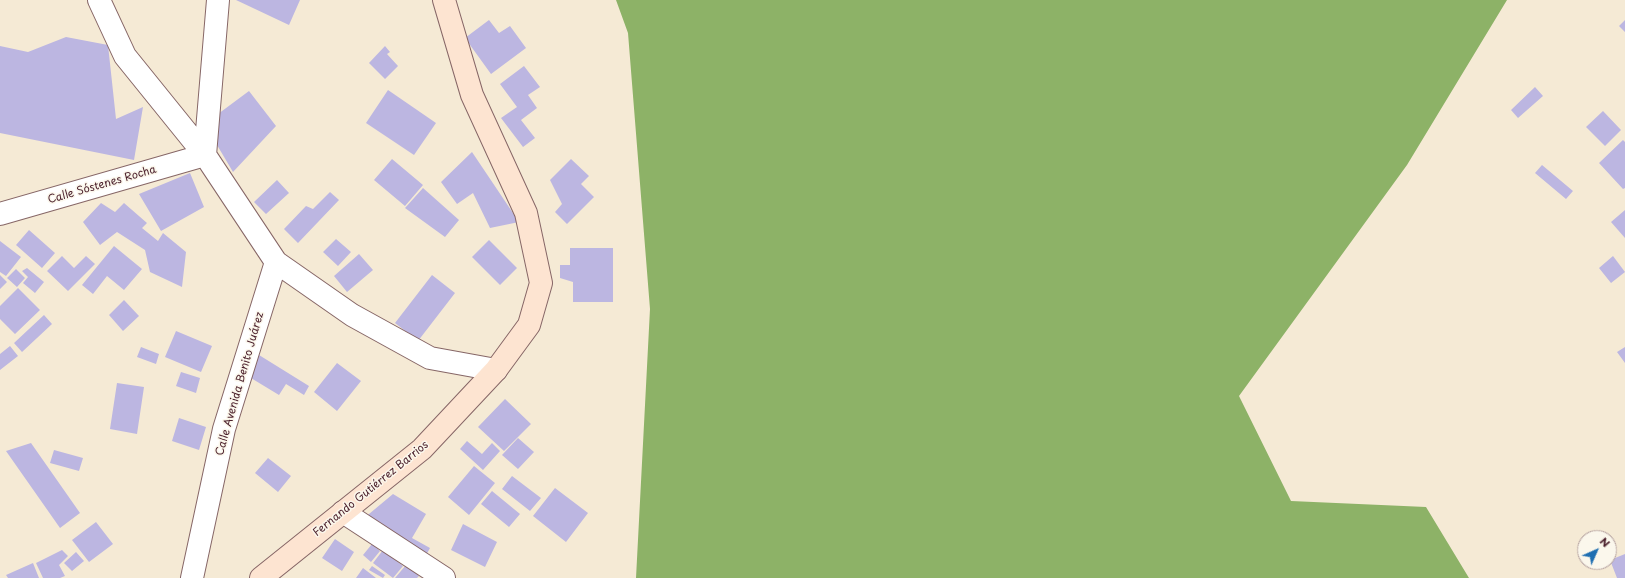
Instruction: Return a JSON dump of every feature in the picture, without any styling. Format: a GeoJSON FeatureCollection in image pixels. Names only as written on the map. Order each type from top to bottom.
{"type":"FeatureCollection","features":[{"type":"Feature","properties":{"kind":"main road","name":"Fernando Gutiérrez Barrios"},"geometry":{"type":"LineString","coordinates":[[261,578],[422,449],[496,370],[529,325],[541,283],[526,213],[472,95],[444,0]]}},
{"type":"Feature","properties":{"kind":"street"},"geometry":{"type":"LineString","coordinates":[[99,0],[125,56],[204,155],[276,262],[352,315],[430,358],[496,370]]}},
{"type":"Feature","properties":{"kind":"street"},"geometry":{"type":"LineString","coordinates":[[204,155],[218,0]]}},
{"type":"Feature","properties":{"kind":"street","name":"Calle Sóstenes Rocha"},"geometry":{"type":"LineString","coordinates":[[0,214],[204,155]]}},
{"type":"Feature","properties":{"kind":"street","name":"Calle Avenida Benito Juárez"},"geometry":{"type":"LineString","coordinates":[[192,578],[224,429],[276,262]]}},
{"type":"Feature","properties":{"kind":"street"},"geometry":{"type":"LineString","coordinates":[[343,512],[444,578]]}},
{"type":"Feature","properties":{"kind":"green space"},"geometry":{"type":"Polygon","coordinates":[[[616,0],[1507,0],[1407,165],[1239,396],[1291,501],[1426,507],[1469,578],[636,578],[650,309],[628,33],[616,0]]]}},
{"type":"Feature","properties":{"kind":"building"},"geometry":{"type":"Polygon","coordinates":[[[236,0],[300,0],[289,25],[236,0]]]}},
{"type":"Feature","properties":{"kind":"building"},"geometry":{"type":"Polygon","coordinates":[[[489,20],[499,33],[510,26],[526,48],[491,74],[465,38],[489,20]]]}},
{"type":"Feature","properties":{"kind":"building"},"geometry":{"type":"Polygon","coordinates":[[[1625,20],[1625,32],[1619,26],[1625,20]]]}},
{"type":"Feature","properties":{"kind":"building"},"geometry":{"type":"Polygon","coordinates":[[[66,37],[108,45],[116,119],[143,107],[134,160],[0,133],[0,46],[28,52],[66,37]]]}},
{"type":"Feature","properties":{"kind":"building"},"geometry":{"type":"Polygon","coordinates":[[[385,46],[390,52],[387,54],[398,66],[385,79],[369,63],[385,46]]]}},
{"type":"Feature","properties":{"kind":"building"},"geometry":{"type":"Polygon","coordinates":[[[524,66],[540,87],[528,95],[537,108],[521,120],[535,138],[523,147],[501,118],[517,107],[500,84],[524,66]]]}},
{"type":"Feature","properties":{"kind":"building"},"geometry":{"type":"Polygon","coordinates":[[[1535,87],[1543,96],[1518,118],[1511,110],[1535,87]]]}},
{"type":"Feature","properties":{"kind":"building"},"geometry":{"type":"Polygon","coordinates":[[[388,90],[436,123],[414,155],[366,123],[388,90]]]}},
{"type":"Feature","properties":{"kind":"building"},"geometry":{"type":"Polygon","coordinates":[[[249,91],[276,126],[233,172],[217,145],[218,114],[249,91]]]}},
{"type":"Feature","properties":{"kind":"building"},"geometry":{"type":"Polygon","coordinates":[[[1603,111],[1621,130],[1605,146],[1586,127],[1603,111]]]}},
{"type":"Feature","properties":{"kind":"building"},"geometry":{"type":"Polygon","coordinates":[[[1623,140],[1625,142],[1625,188],[1623,189],[1599,163],[1623,140]]]}},
{"type":"Feature","properties":{"kind":"building"},"geometry":{"type":"Polygon","coordinates":[[[472,152],[519,222],[490,228],[473,193],[457,204],[441,182],[472,152]]]}},
{"type":"Feature","properties":{"kind":"building"},"geometry":{"type":"Polygon","coordinates":[[[392,159],[423,185],[405,206],[374,180],[392,159]]]}},
{"type":"Feature","properties":{"kind":"building"},"geometry":{"type":"Polygon","coordinates":[[[571,159],[589,176],[581,184],[594,197],[567,224],[555,212],[562,204],[550,180],[571,159]]]}},
{"type":"Feature","properties":{"kind":"building"},"geometry":{"type":"Polygon","coordinates":[[[1542,165],[1573,191],[1566,199],[1535,173],[1542,165]]]}},
{"type":"Feature","properties":{"kind":"building"},"geometry":{"type":"Polygon","coordinates":[[[190,173],[204,207],[161,231],[139,194],[190,173]]]}},
{"type":"Feature","properties":{"kind":"building"},"geometry":{"type":"Polygon","coordinates":[[[277,180],[289,193],[266,214],[254,202],[277,180]]]}},
{"type":"Feature","properties":{"kind":"building"},"geometry":{"type":"Polygon","coordinates":[[[423,188],[459,220],[445,237],[405,208],[423,188]]]}},
{"type":"Feature","properties":{"kind":"building"},"geometry":{"type":"Polygon","coordinates":[[[330,192],[339,200],[298,243],[284,229],[306,206],[313,209],[330,192]]]}},
{"type":"Feature","properties":{"kind":"building"},"geometry":{"type":"Polygon","coordinates":[[[101,203],[115,212],[124,203],[147,223],[142,228],[158,241],[163,233],[186,252],[182,287],[150,272],[145,250],[117,232],[100,245],[83,222],[101,203]]]}},
{"type":"Feature","properties":{"kind":"building"},"geometry":{"type":"Polygon","coordinates":[[[1625,210],[1625,238],[1611,222],[1625,210]]]}},
{"type":"Feature","properties":{"kind":"building"},"geometry":{"type":"Polygon","coordinates":[[[29,230],[55,253],[42,268],[16,245],[29,230]]]}},
{"type":"Feature","properties":{"kind":"building"},"geometry":{"type":"Polygon","coordinates":[[[336,239],[351,252],[338,266],[323,252],[336,239]]]}},
{"type":"Feature","properties":{"kind":"building"},"geometry":{"type":"Polygon","coordinates":[[[489,240],[517,268],[500,285],[472,257],[489,240]]]}},
{"type":"Feature","properties":{"kind":"building"},"geometry":{"type":"Polygon","coordinates":[[[0,241],[21,257],[6,276],[0,272],[0,241]]]}},
{"type":"Feature","properties":{"kind":"building"},"geometry":{"type":"Polygon","coordinates":[[[114,246],[142,269],[124,290],[107,276],[93,294],[82,285],[114,246]]]}},
{"type":"Feature","properties":{"kind":"building"},"geometry":{"type":"Polygon","coordinates":[[[570,248],[613,248],[613,302],[573,302],[573,282],[560,278],[560,265],[570,265],[570,248]]]}},
{"type":"Feature","properties":{"kind":"building"},"geometry":{"type":"Polygon","coordinates":[[[359,254],[373,270],[347,292],[334,276],[359,254]]]}},
{"type":"Feature","properties":{"kind":"building"},"geometry":{"type":"Polygon","coordinates":[[[62,256],[74,268],[86,256],[95,264],[68,291],[47,271],[62,256]]]}},
{"type":"Feature","properties":{"kind":"building"},"geometry":{"type":"Polygon","coordinates":[[[1613,256],[1625,272],[1611,283],[1599,268],[1613,256]]]}},
{"type":"Feature","properties":{"kind":"building"},"geometry":{"type":"Polygon","coordinates":[[[27,268],[44,282],[35,293],[23,283],[28,277],[22,271],[27,268]]]}},
{"type":"Feature","properties":{"kind":"building"},"geometry":{"type":"Polygon","coordinates":[[[16,269],[25,278],[17,287],[7,278],[16,269]]]}},
{"type":"Feature","properties":{"kind":"building"},"geometry":{"type":"Polygon","coordinates":[[[0,275],[7,282],[0,289],[0,275]]]}},
{"type":"Feature","properties":{"kind":"building"},"geometry":{"type":"Polygon","coordinates":[[[432,275],[455,293],[418,341],[395,323],[432,275]]]}},
{"type":"Feature","properties":{"kind":"building"},"geometry":{"type":"Polygon","coordinates":[[[18,288],[40,310],[15,334],[0,319],[0,306],[18,288]]]}},
{"type":"Feature","properties":{"kind":"building"},"geometry":{"type":"Polygon","coordinates":[[[124,300],[139,316],[123,331],[109,315],[124,300]]]}},
{"type":"Feature","properties":{"kind":"building"},"geometry":{"type":"Polygon","coordinates":[[[44,315],[52,324],[22,352],[14,343],[44,315]]]}},
{"type":"Feature","properties":{"kind":"building"},"geometry":{"type":"Polygon","coordinates":[[[176,331],[212,346],[201,372],[165,357],[176,331]]]}},
{"type":"Feature","properties":{"kind":"building"},"geometry":{"type":"Polygon","coordinates":[[[10,346],[18,356],[0,370],[0,354],[10,346]]]}},
{"type":"Feature","properties":{"kind":"building"},"geometry":{"type":"Polygon","coordinates":[[[141,347],[159,354],[156,364],[137,357],[141,347]]]}},
{"type":"Feature","properties":{"kind":"building"},"geometry":{"type":"Polygon","coordinates":[[[1625,347],[1625,363],[1617,352],[1625,347]]]}},
{"type":"Feature","properties":{"kind":"building"},"geometry":{"type":"Polygon","coordinates":[[[259,355],[309,386],[304,395],[286,384],[279,395],[246,375],[259,355]]]}},
{"type":"Feature","properties":{"kind":"building"},"geometry":{"type":"Polygon","coordinates":[[[337,363],[361,381],[337,411],[314,392],[337,363]]]}},
{"type":"Feature","properties":{"kind":"building"},"geometry":{"type":"Polygon","coordinates":[[[181,372],[200,378],[196,393],[176,386],[181,372]]]}},
{"type":"Feature","properties":{"kind":"building"},"geometry":{"type":"Polygon","coordinates":[[[117,383],[144,387],[137,434],[110,429],[117,383]]]}},
{"type":"Feature","properties":{"kind":"building"},"geometry":{"type":"Polygon","coordinates":[[[505,399],[531,424],[504,451],[478,427],[505,399]]]}},
{"type":"Feature","properties":{"kind":"building"},"geometry":{"type":"Polygon","coordinates":[[[179,418],[206,427],[199,450],[172,441],[179,418]]]}},
{"type":"Feature","properties":{"kind":"building"},"geometry":{"type":"Polygon","coordinates":[[[518,438],[534,452],[518,469],[502,455],[518,438]]]}},
{"type":"Feature","properties":{"kind":"building"},"geometry":{"type":"Polygon","coordinates":[[[467,441],[482,454],[492,443],[500,451],[483,470],[460,449],[467,441]]]}},
{"type":"Feature","properties":{"kind":"building"},"geometry":{"type":"Polygon","coordinates":[[[31,443],[80,513],[60,528],[6,451],[31,443]]]}},
{"type":"Feature","properties":{"kind":"building"},"geometry":{"type":"Polygon","coordinates":[[[54,450],[83,458],[79,471],[50,463],[54,450]]]}},
{"type":"Feature","properties":{"kind":"building"},"geometry":{"type":"Polygon","coordinates":[[[268,458],[291,476],[278,492],[255,473],[268,458]]]}},
{"type":"Feature","properties":{"kind":"building"},"geometry":{"type":"Polygon","coordinates":[[[474,466],[495,483],[469,515],[448,497],[474,466]]]}},
{"type":"Feature","properties":{"kind":"building"},"geometry":{"type":"Polygon","coordinates":[[[512,476],[541,498],[530,511],[502,489],[512,476]]]}},
{"type":"Feature","properties":{"kind":"building"},"geometry":{"type":"Polygon","coordinates":[[[555,488],[588,513],[566,542],[533,516],[555,488]]]}},
{"type":"Feature","properties":{"kind":"building"},"geometry":{"type":"Polygon","coordinates":[[[492,491],[520,514],[509,527],[481,504],[492,491]]]}},
{"type":"Feature","properties":{"kind":"building"},"geometry":{"type":"Polygon","coordinates":[[[393,494],[426,514],[412,538],[430,548],[425,557],[363,519],[393,494]]]}},
{"type":"Feature","properties":{"kind":"building"},"geometry":{"type":"Polygon","coordinates":[[[96,522],[113,544],[89,562],[72,540],[96,522]]]}},
{"type":"Feature","properties":{"kind":"building"},"geometry":{"type":"Polygon","coordinates":[[[463,524],[497,542],[485,567],[451,550],[463,524]]]}},
{"type":"Feature","properties":{"kind":"building"},"geometry":{"type":"Polygon","coordinates":[[[335,539],[354,552],[342,571],[322,558],[335,539]]]}},
{"type":"Feature","properties":{"kind":"building"},"geometry":{"type":"Polygon","coordinates":[[[372,544],[380,551],[371,562],[363,555],[372,544]]]}},
{"type":"Feature","properties":{"kind":"building"},"geometry":{"type":"Polygon","coordinates":[[[62,550],[68,556],[59,565],[65,576],[60,578],[43,578],[36,563],[62,550]]]}},
{"type":"Feature","properties":{"kind":"building"},"geometry":{"type":"Polygon","coordinates":[[[383,550],[403,566],[393,578],[373,563],[383,550]]]}},
{"type":"Feature","properties":{"kind":"building"},"geometry":{"type":"Polygon","coordinates":[[[76,552],[84,561],[72,571],[64,563],[76,552]]]}},
{"type":"Feature","properties":{"kind":"building"},"geometry":{"type":"Polygon","coordinates":[[[1625,554],[1625,578],[1617,578],[1614,570],[1617,570],[1617,557],[1625,554]]]}},
{"type":"Feature","properties":{"kind":"building"},"geometry":{"type":"Polygon","coordinates":[[[33,563],[39,578],[8,578],[6,575],[33,563]]]}},
{"type":"Feature","properties":{"kind":"building"},"geometry":{"type":"Polygon","coordinates":[[[406,565],[419,576],[417,578],[395,578],[406,565]]]}},
{"type":"Feature","properties":{"kind":"building"},"geometry":{"type":"Polygon","coordinates":[[[372,566],[385,575],[383,578],[369,570],[372,566]]]}},
{"type":"Feature","properties":{"kind":"building"},"geometry":{"type":"Polygon","coordinates":[[[363,568],[376,578],[356,578],[363,568]]]}}]}
